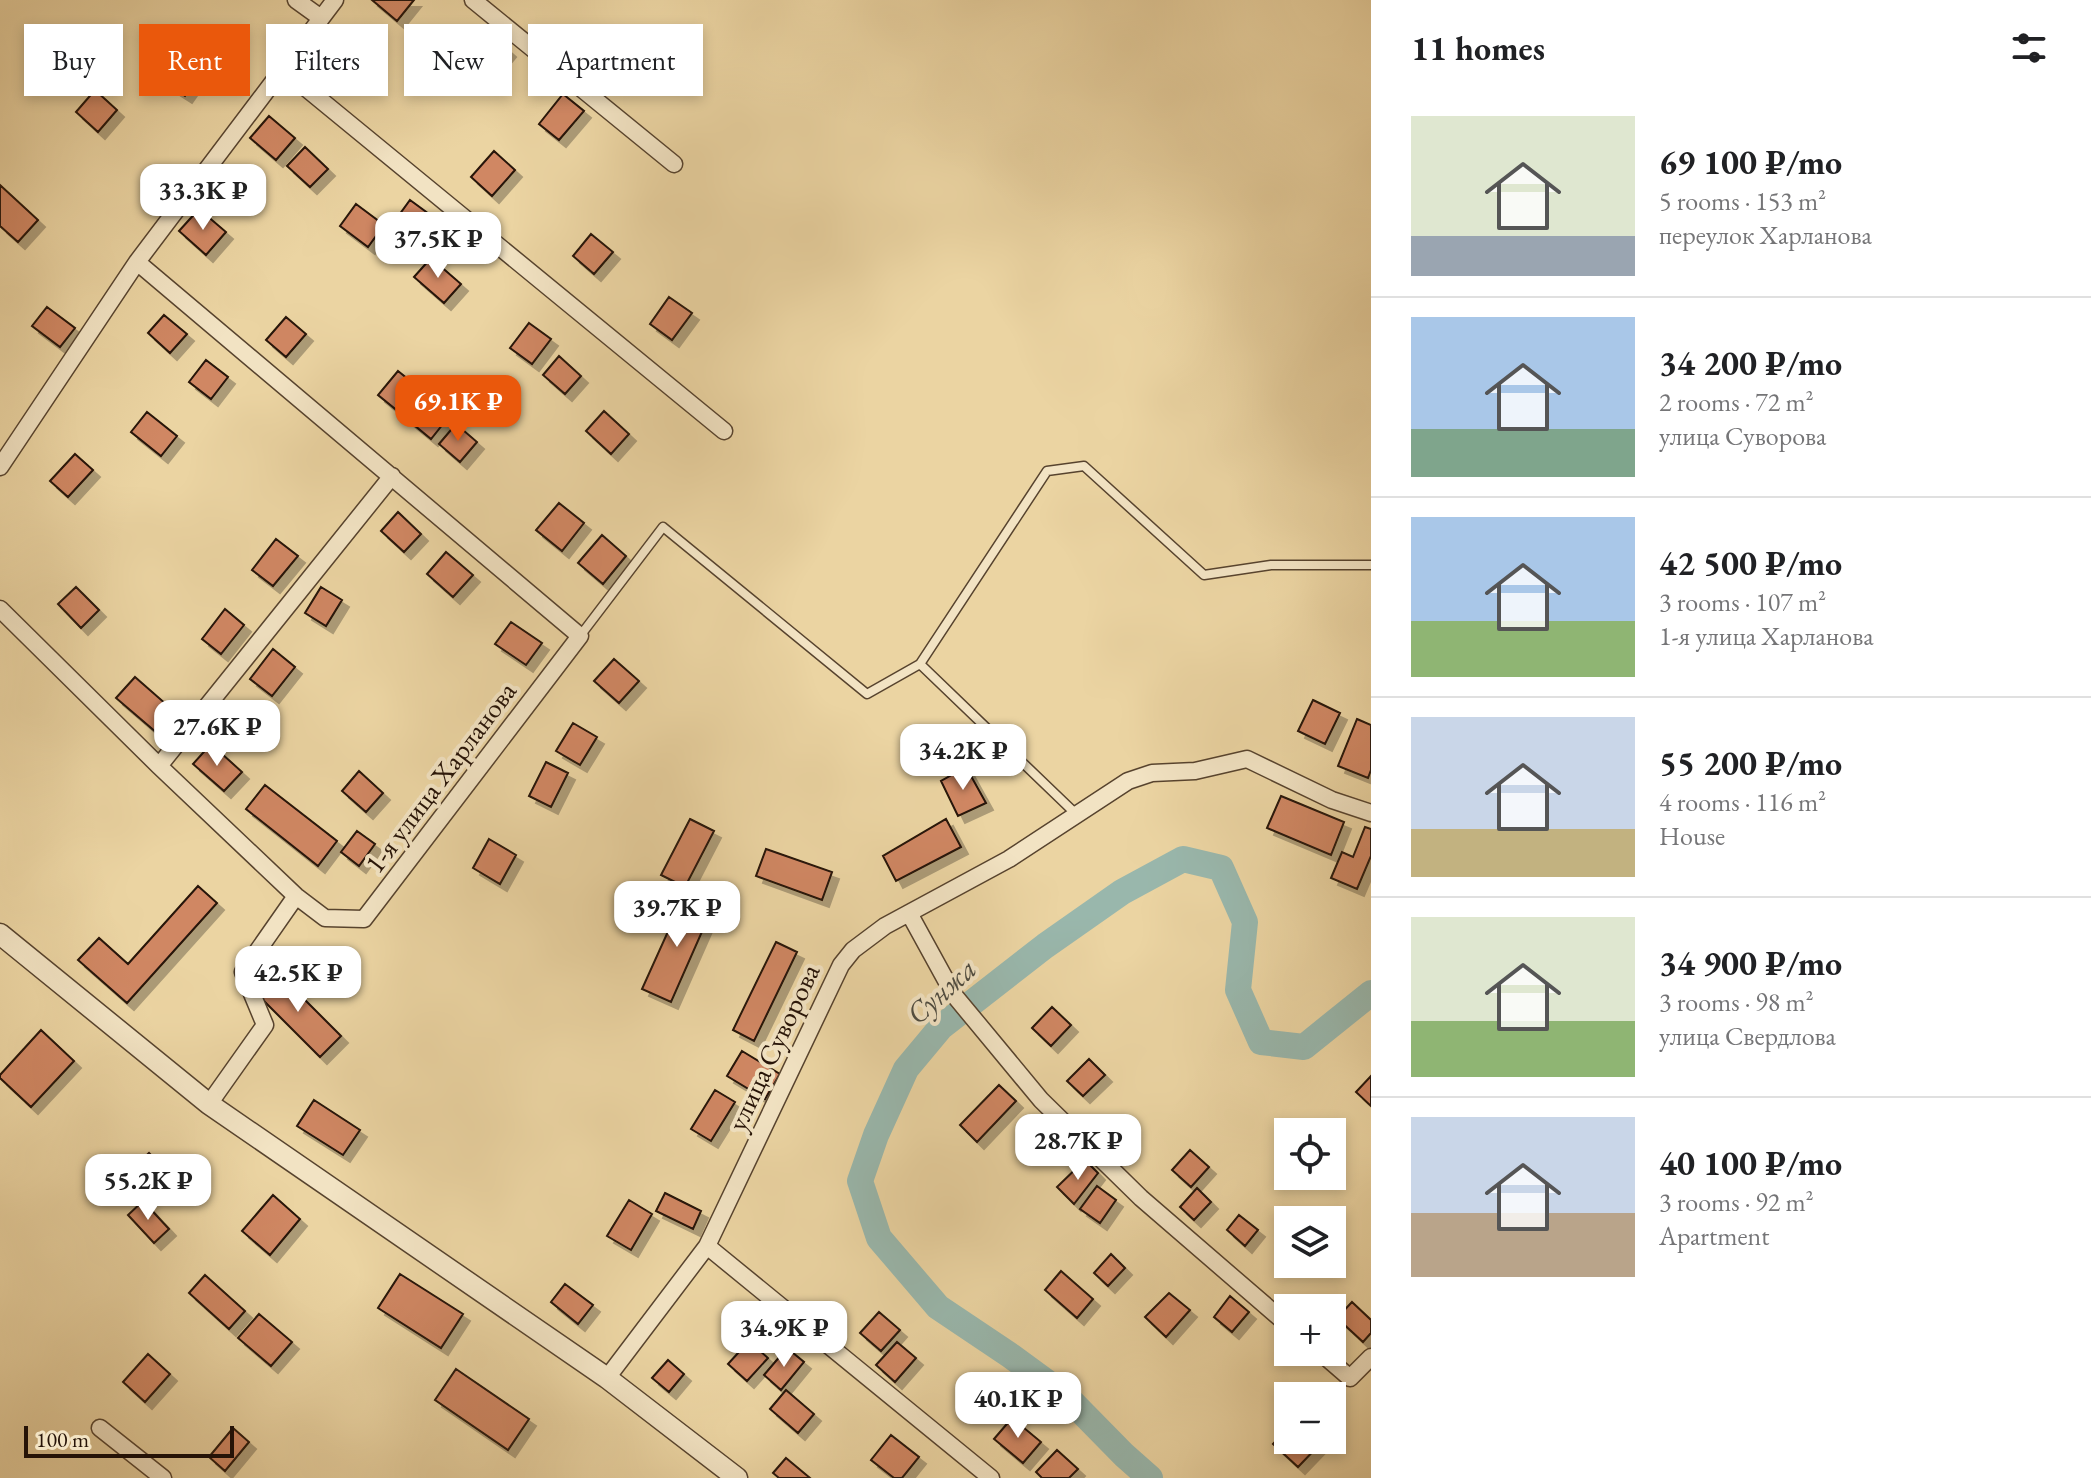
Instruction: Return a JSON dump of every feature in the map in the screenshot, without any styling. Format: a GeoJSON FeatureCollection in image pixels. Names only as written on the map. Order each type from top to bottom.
{"type":"FeatureCollection","features":[{"type":"Feature","properties":{"kind":"street"},"geometry":{"type":"LineString","coordinates":[[296,0],[321,18]]}},
{"type":"Feature","properties":{"kind":"street"},"geometry":{"type":"LineString","coordinates":[[317,24],[335,0]]}},
{"type":"Feature","properties":{"kind":"street"},"geometry":{"type":"LineString","coordinates":[[473,0],[674,164]]}},
{"type":"Feature","properties":{"kind":"street"},"geometry":{"type":"LineString","coordinates":[[0,467],[137,262],[266,94]]}},
{"type":"Feature","properties":{"kind":"street"},"geometry":{"type":"LineString","coordinates":[[316,96],[724,431]]}},
{"type":"Feature","properties":{"kind":"street"},"geometry":{"type":"LineString","coordinates":[[137,262],[580,636]]}},
{"type":"Feature","properties":{"kind":"street"},"geometry":{"type":"LineString","coordinates":[[159,766],[392,476]]}},
{"type":"Feature","properties":{"kind":"street"},"geometry":{"type":"LineString","coordinates":[[0,609],[296,896],[243,972],[265,1025],[209,1104]]}},
{"type":"Feature","properties":{"kind":"street","name":"1-я улица Харланова"},"geometry":{"type":"LineString","coordinates":[[296,896],[325,918],[364,919],[580,636]]}},
{"type":"Feature","properties":{"kind":"street","name":"улица Суворова"},"geometry":{"type":"LineString","coordinates":[[607,1378],[707,1246],[841,965],[853,950],[885,926],[1009,859],[1128,781],[1152,773],[1195,771],[1247,759],[1332,800],[1371,813]]}},
{"type":"Feature","properties":{"kind":"street"},"geometry":{"type":"LineString","coordinates":[[909,913],[954,995],[1041,1100],[1130,1188],[1274,1313]]}},
{"type":"Feature","properties":{"kind":"street"},"geometry":{"type":"LineString","coordinates":[[0,934],[209,1104],[607,1378],[737,1478]]}},
{"type":"Feature","properties":{"kind":"street"},"geometry":{"type":"LineString","coordinates":[[707,1246],[991,1478]]}},
{"type":"Feature","properties":{"kind":"street"},"geometry":{"type":"LineString","coordinates":[[1336,1366],[1350,1378],[1371,1357]]}},
{"type":"Feature","properties":{"kind":"street"},"geometry":{"type":"LineString","coordinates":[[100,1428],[163,1478]]}},
{"type":"Feature","properties":{"kind":"lane"},"geometry":{"type":"LineString","coordinates":[[580,636],[663,527],[867,694],[920,664],[1047,471],[1084,466],[1204,575],[1271,565],[1371,565]]}},
{"type":"Feature","properties":{"kind":"lane"},"geometry":{"type":"LineString","coordinates":[[920,664],[1076,814]]}},
{"type":"Feature","properties":{"kind":"building"},"geometry":{"type":"Polygon","coordinates":[[[372,0],[414,0],[397,21],[372,0]]]}},
{"type":"Feature","properties":{"kind":"building"},"geometry":{"type":"Polygon","coordinates":[[[90,96],[102,96],[117,110],[98,132],[76,112],[90,96]]]}},
{"type":"Feature","properties":{"kind":"building"},"geometry":{"type":"Polygon","coordinates":[[[561,96],[584,111],[559,140],[539,124],[561,96]]]}},
{"type":"Feature","properties":{"kind":"building"},"geometry":{"type":"Polygon","coordinates":[[[269,116],[295,138],[276,160],[250,138],[269,116]]]}},
{"type":"Feature","properties":{"kind":"building"},"geometry":{"type":"Polygon","coordinates":[[[305,147],[328,169],[310,187],[287,166],[305,147]]]}},
{"type":"Feature","properties":{"kind":"building"},"geometry":{"type":"Polygon","coordinates":[[[494,151],[515,170],[492,196],[471,177],[494,151]]]}},
{"type":"Feature","properties":{"kind":"building"},"geometry":{"type":"Polygon","coordinates":[[[0,185],[38,220],[18,242],[0,226],[0,185]]]}},
{"type":"Feature","properties":{"kind":"building"},"geometry":{"type":"Polygon","coordinates":[[[410,200],[429,214],[413,236],[394,222],[410,200]]]}},
{"type":"Feature","properties":{"kind":"building"},"geometry":{"type":"Polygon","coordinates":[[[356,204],[384,225],[368,247],[340,226],[356,204]]]}},
{"type":"Feature","properties":{"kind":"building"},"geometry":{"type":"Polygon","coordinates":[[[199,209],[226,232],[206,255],[179,231],[199,209]]]}},
{"type":"Feature","properties":{"kind":"building"},"geometry":{"type":"Polygon","coordinates":[[[591,234],[613,252],[594,274],[573,256],[591,234]]]}},
{"type":"Feature","properties":{"kind":"building"},"geometry":{"type":"Polygon","coordinates":[[[431,258],[461,284],[444,303],[414,277],[431,258]]]}},
{"type":"Feature","properties":{"kind":"building"},"geometry":{"type":"Polygon","coordinates":[[[669,297],[692,313],[672,340],[650,324],[669,297]]]}},
{"type":"Feature","properties":{"kind":"building"},"geometry":{"type":"Polygon","coordinates":[[[47,307],[75,328],[60,347],[32,326],[47,307]]]}},
{"type":"Feature","properties":{"kind":"building"},"geometry":{"type":"Polygon","coordinates":[[[164,315],[187,334],[170,353],[148,333],[164,315]]]}},
{"type":"Feature","properties":{"kind":"building"},"geometry":{"type":"Polygon","coordinates":[[[286,317],[306,334],[286,357],[266,340],[286,317]]]}},
{"type":"Feature","properties":{"kind":"building"},"geometry":{"type":"Polygon","coordinates":[[[529,323],[551,339],[532,364],[510,348],[529,323]]]}},
{"type":"Feature","properties":{"kind":"building"},"geometry":{"type":"Polygon","coordinates":[[[559,356],[581,376],[565,394],[543,375],[559,356]]]}},
{"type":"Feature","properties":{"kind":"building"},"geometry":{"type":"Polygon","coordinates":[[[206,360],[228,377],[211,399],[189,382],[206,360]]]}},
{"type":"Feature","properties":{"kind":"building"},"geometry":{"type":"Polygon","coordinates":[[[398,371],[419,388],[399,412],[378,395],[398,371]]]}},
{"type":"Feature","properties":{"kind":"building"},"geometry":{"type":"Polygon","coordinates":[[[424,400],[447,419],[431,439],[408,420],[424,400]]]}},
{"type":"Feature","properties":{"kind":"building"},"geometry":{"type":"Polygon","coordinates":[[[604,411],[629,434],[611,454],[586,431],[604,411]]]}},
{"type":"Feature","properties":{"kind":"building"},"geometry":{"type":"Polygon","coordinates":[[[147,412],[177,436],[161,456],[131,432],[147,412]]]}},
{"type":"Feature","properties":{"kind":"building"},"geometry":{"type":"Polygon","coordinates":[[[456,424],[477,442],[460,462],[439,444],[456,424]]]}},
{"type":"Feature","properties":{"kind":"building"},"geometry":{"type":"Polygon","coordinates":[[[75,454],[93,470],[68,497],[50,481],[75,454]]]}},
{"type":"Feature","properties":{"kind":"building"},"geometry":{"type":"Polygon","coordinates":[[[559,503],[584,523],[562,551],[536,530],[559,503]]]}},
{"type":"Feature","properties":{"kind":"building"},"geometry":{"type":"Polygon","coordinates":[[[398,512],[421,534],[404,552],[381,531],[398,512]]]}},
{"type":"Feature","properties":{"kind":"building"},"geometry":{"type":"Polygon","coordinates":[[[602,535],[626,556],[603,584],[578,563],[602,535]]]}},
{"type":"Feature","properties":{"kind":"building"},"geometry":{"type":"Polygon","coordinates":[[[276,539],[298,556],[273,586],[252,570],[276,539]]]}},
{"type":"Feature","properties":{"kind":"building"},"geometry":{"type":"Polygon","coordinates":[[[446,552],[473,575],[453,597],[427,574],[446,552]]]}},
{"type":"Feature","properties":{"kind":"building"},"geometry":{"type":"Polygon","coordinates":[[[76,587],[99,610],[81,628],[58,604],[76,587]]]}},
{"type":"Feature","properties":{"kind":"building"},"geometry":{"type":"Polygon","coordinates":[[[321,587],[342,600],[326,626],[305,613],[321,587]]]}},
{"type":"Feature","properties":{"kind":"building"},"geometry":{"type":"Polygon","coordinates":[[[225,609],[244,625],[221,654],[202,639],[225,609]]]}},
{"type":"Feature","properties":{"kind":"building"},"geometry":{"type":"Polygon","coordinates":[[[511,622],[542,643],[526,665],[495,644],[511,622]]]}},
{"type":"Feature","properties":{"kind":"building"},"geometry":{"type":"Polygon","coordinates":[[[273,649],[295,667],[272,696],[250,679],[273,649]]]}},
{"type":"Feature","properties":{"kind":"building"},"geometry":{"type":"Polygon","coordinates":[[[614,659],[639,681],[619,703],[594,681],[614,659]]]}},
{"type":"Feature","properties":{"kind":"building"},"geometry":{"type":"Polygon","coordinates":[[[135,677],[175,712],[157,733],[116,698],[135,677]]]}},
{"type":"Feature","properties":{"kind":"building"},"geometry":{"type":"Polygon","coordinates":[[[1313,700],[1340,713],[1325,744],[1298,731],[1313,700]]]}},
{"type":"Feature","properties":{"kind":"building"},"geometry":{"type":"Polygon","coordinates":[[[1357,719],[1371,725],[1371,770],[1368,778],[1338,766],[1357,719]]]}},
{"type":"Feature","properties":{"kind":"building"},"geometry":{"type":"Polygon","coordinates":[[[573,723],[597,737],[580,765],[556,751],[573,723]]]}},
{"type":"Feature","properties":{"kind":"building"},"geometry":{"type":"Polygon","coordinates":[[[211,744],[242,772],[224,791],[193,764],[211,744]]]}},
{"type":"Feature","properties":{"kind":"building"},"geometry":{"type":"Polygon","coordinates":[[[546,762],[568,773],[551,807],[529,796],[546,762]]]}},
{"type":"Feature","properties":{"kind":"building"},"geometry":{"type":"Polygon","coordinates":[[[966,767],[986,803],[958,816],[941,781],[966,767]]]}},
{"type":"Feature","properties":{"kind":"building"},"geometry":{"type":"Polygon","coordinates":[[[359,771],[383,793],[366,812],[342,791],[359,771]]]}},
{"type":"Feature","properties":{"kind":"building"},"geometry":{"type":"Polygon","coordinates":[[[265,785],[337,841],[318,866],[246,809],[265,785]]]}},
{"type":"Feature","properties":{"kind":"building"},"geometry":{"type":"Polygon","coordinates":[[[1281,796],[1344,822],[1331,855],[1267,828],[1281,796]]]}},
{"type":"Feature","properties":{"kind":"building"},"geometry":{"type":"Polygon","coordinates":[[[690,819],[714,831],[685,887],[661,875],[690,819]]]}},
{"type":"Feature","properties":{"kind":"building"},"geometry":{"type":"Polygon","coordinates":[[[946,819],[961,847],[896,881],[883,856],[946,819]]]}},
{"type":"Feature","properties":{"kind":"building"},"geometry":{"type":"Polygon","coordinates":[[[1365,827],[1371,829],[1371,856],[1357,889],[1331,878],[1342,852],[1353,857],[1365,827]]]}},
{"type":"Feature","properties":{"kind":"building"},"geometry":{"type":"Polygon","coordinates":[[[357,831],[375,844],[359,866],[341,852],[357,831]]]}},
{"type":"Feature","properties":{"kind":"building"},"geometry":{"type":"Polygon","coordinates":[[[489,839],[516,855],[500,884],[473,868],[489,839]]]}},
{"type":"Feature","properties":{"kind":"building"},"geometry":{"type":"Polygon","coordinates":[[[766,849],[832,872],[822,900],[756,876],[766,849]]]}},
{"type":"Feature","properties":{"kind":"building"},"geometry":{"type":"Polygon","coordinates":[[[198,886],[217,903],[127,1003],[78,960],[99,938],[128,964],[198,886]]]}},
{"type":"Feature","properties":{"kind":"building"},"geometry":{"type":"Polygon","coordinates":[[[684,896],[712,909],[671,1002],[642,989],[684,896]]]}},
{"type":"Feature","properties":{"kind":"building"},"geometry":{"type":"Polygon","coordinates":[[[776,942],[797,952],[754,1041],[733,1030],[776,942]]]}},
{"type":"Feature","properties":{"kind":"building"},"geometry":{"type":"Polygon","coordinates":[[[277,972],[341,1036],[320,1057],[256,993],[277,972]]]}},
{"type":"Feature","properties":{"kind":"building"},"geometry":{"type":"Polygon","coordinates":[[[1052,1007],[1071,1025],[1051,1046],[1032,1028],[1052,1007]]]}},
{"type":"Feature","properties":{"kind":"building"},"geometry":{"type":"Polygon","coordinates":[[[41,1030],[74,1061],[31,1107],[0,1075],[41,1030]]]}},
{"type":"Feature","properties":{"kind":"building"},"geometry":{"type":"Polygon","coordinates":[[[742,1051],[780,1074],[765,1099],[727,1076],[742,1051]]]}},
{"type":"Feature","properties":{"kind":"building"},"geometry":{"type":"Polygon","coordinates":[[[1089,1059],[1105,1075],[1083,1096],[1067,1081],[1089,1059]]]}},
{"type":"Feature","properties":{"kind":"building"},"geometry":{"type":"Polygon","coordinates":[[[1371,1076],[1371,1106],[1356,1092],[1371,1076]]]}},
{"type":"Feature","properties":{"kind":"building"},"geometry":{"type":"Polygon","coordinates":[[[999,1085],[1016,1101],[977,1142],[960,1125],[999,1085]]]}},
{"type":"Feature","properties":{"kind":"building"},"geometry":{"type":"Polygon","coordinates":[[[715,1090],[735,1102],[711,1141],[691,1129],[715,1090]]]}},
{"type":"Feature","properties":{"kind":"building"},"geometry":{"type":"Polygon","coordinates":[[[314,1100],[360,1130],[343,1155],[297,1126],[314,1100]]]}},
{"type":"Feature","properties":{"kind":"building"},"geometry":{"type":"Polygon","coordinates":[[[1190,1150],[1209,1167],[1191,1187],[1172,1170],[1190,1150]]]}},
{"type":"Feature","properties":{"kind":"building"},"geometry":{"type":"Polygon","coordinates":[[[149,1153],[164,1169],[145,1187],[130,1171],[149,1153]]]}},
{"type":"Feature","properties":{"kind":"building"},"geometry":{"type":"Polygon","coordinates":[[[1085,1160],[1098,1173],[1074,1204],[1057,1187],[1085,1160]]]}},
{"type":"Feature","properties":{"kind":"building"},"geometry":{"type":"Polygon","coordinates":[[[1097,1186],[1116,1200],[1100,1223],[1080,1209],[1097,1186]]]}},
{"type":"Feature","properties":{"kind":"building"},"geometry":{"type":"Polygon","coordinates":[[[1197,1188],[1211,1202],[1194,1220],[1180,1207],[1197,1188]]]}},
{"type":"Feature","properties":{"kind":"building"},"geometry":{"type":"Polygon","coordinates":[[[665,1193],[701,1211],[693,1229],[656,1211],[665,1193]]]}},
{"type":"Feature","properties":{"kind":"building"},"geometry":{"type":"Polygon","coordinates":[[[273,1195],[300,1219],[270,1255],[242,1231],[273,1195]]]}},
{"type":"Feature","properties":{"kind":"building"},"geometry":{"type":"Polygon","coordinates":[[[629,1200],[652,1214],[631,1250],[607,1236],[629,1200]]]}},
{"type":"Feature","properties":{"kind":"building"},"geometry":{"type":"Polygon","coordinates":[[[143,1201],[169,1229],[154,1243],[128,1215],[143,1201]]]}},
{"type":"Feature","properties":{"kind":"building"},"geometry":{"type":"Polygon","coordinates":[[[1239,1215],[1258,1230],[1245,1246],[1227,1230],[1239,1215]]]}},
{"type":"Feature","properties":{"kind":"building"},"geometry":{"type":"Polygon","coordinates":[[[1111,1254],[1125,1268],[1108,1286],[1094,1273],[1111,1254]]]}},
{"type":"Feature","properties":{"kind":"building"},"geometry":{"type":"Polygon","coordinates":[[[1061,1271],[1093,1299],[1077,1318],[1045,1290],[1061,1271]]]}},
{"type":"Feature","properties":{"kind":"building"},"geometry":{"type":"Polygon","coordinates":[[[400,1274],[463,1314],[441,1348],[378,1308],[400,1274]]]}},
{"type":"Feature","properties":{"kind":"building"},"geometry":{"type":"Polygon","coordinates":[[[205,1275],[245,1311],[229,1329],[189,1293],[205,1275]]]}},
{"type":"Feature","properties":{"kind":"building"},"geometry":{"type":"Polygon","coordinates":[[[565,1284],[593,1305],[578,1324],[551,1302],[565,1284]]]}},
{"type":"Feature","properties":{"kind":"building"},"geometry":{"type":"Polygon","coordinates":[[[1169,1293],[1190,1310],[1166,1337],[1145,1317],[1169,1293]]]}},
{"type":"Feature","properties":{"kind":"building"},"geometry":{"type":"Polygon","coordinates":[[[1230,1296],[1249,1312],[1232,1332],[1214,1317],[1230,1296]]]}},
{"type":"Feature","properties":{"kind":"building"},"geometry":{"type":"Polygon","coordinates":[[[1352,1302],[1371,1320],[1371,1333],[1363,1342],[1346,1326],[1346,1308],[1352,1302]]]}},
{"type":"Feature","properties":{"kind":"building"},"geometry":{"type":"Polygon","coordinates":[[[879,1312],[900,1330],[881,1351],[860,1333],[879,1312]]]}},
{"type":"Feature","properties":{"kind":"building"},"geometry":{"type":"Polygon","coordinates":[[[259,1314],[292,1342],[271,1366],[238,1338],[259,1314]]]}},
{"type":"Feature","properties":{"kind":"building"},"geometry":{"type":"Polygon","coordinates":[[[749,1341],[768,1358],[747,1381],[728,1364],[749,1341]]]}},
{"type":"Feature","properties":{"kind":"building"},"geometry":{"type":"Polygon","coordinates":[[[897,1342],[916,1358],[895,1382],[876,1365],[897,1342]]]}},
{"type":"Feature","properties":{"kind":"building"},"geometry":{"type":"Polygon","coordinates":[[[787,1348],[804,1362],[781,1390],[764,1375],[787,1348]]]}},
{"type":"Feature","properties":{"kind":"building"},"geometry":{"type":"Polygon","coordinates":[[[148,1354],[170,1374],[145,1402],[123,1382],[148,1354]]]}},
{"type":"Feature","properties":{"kind":"building"},"geometry":{"type":"Polygon","coordinates":[[[668,1360],[684,1374],[669,1392],[652,1378],[668,1360]]]}},
{"type":"Feature","properties":{"kind":"building"},"geometry":{"type":"Polygon","coordinates":[[[456,1369],[529,1419],[508,1450],[435,1400],[456,1369]]]}},
{"type":"Feature","properties":{"kind":"building"},"geometry":{"type":"Polygon","coordinates":[[[786,1390],[814,1414],[798,1433],[770,1409],[786,1390]]]}},
{"type":"Feature","properties":{"kind":"building"},"geometry":{"type":"Polygon","coordinates":[[[1012,1418],[1041,1442],[1023,1463],[994,1439],[1012,1418]]]}},
{"type":"Feature","properties":{"kind":"building"},"geometry":{"type":"Polygon","coordinates":[[[233,1428],[249,1442],[225,1471],[209,1457],[233,1428]]]}},
{"type":"Feature","properties":{"kind":"building"},"geometry":{"type":"Polygon","coordinates":[[[891,1435],[919,1457],[902,1478],[894,1478],[871,1460],[891,1435]]]}},
{"type":"Feature","properties":{"kind":"building"},"geometry":{"type":"Polygon","coordinates":[[[1057,1450],[1078,1469],[1069,1478],[1042,1478],[1036,1472],[1057,1450]]]}},
{"type":"Feature","properties":{"kind":"building"},"geometry":{"type":"Polygon","coordinates":[[[1284,1454],[1311,1454],[1298,1467],[1284,1454]]]}},
{"type":"Feature","properties":{"kind":"building"},"geometry":{"type":"Polygon","coordinates":[[[786,1458],[810,1478],[779,1478],[773,1473],[786,1458]]]}},
{"type":"Feature","properties":{"kind":"waterway","name":"Сунжа"},"geometry":{"type":"LineString","coordinates":[[1150,1478],[1067,1397],[938,1307],[879,1238],[860,1181],[876,1135],[906,1069],[941,1027],[1045,946],[1122,892],[1183,859],[1221,868],[1245,922],[1238,990],[1261,1042],[1304,1047],[1371,993]]}}]}
